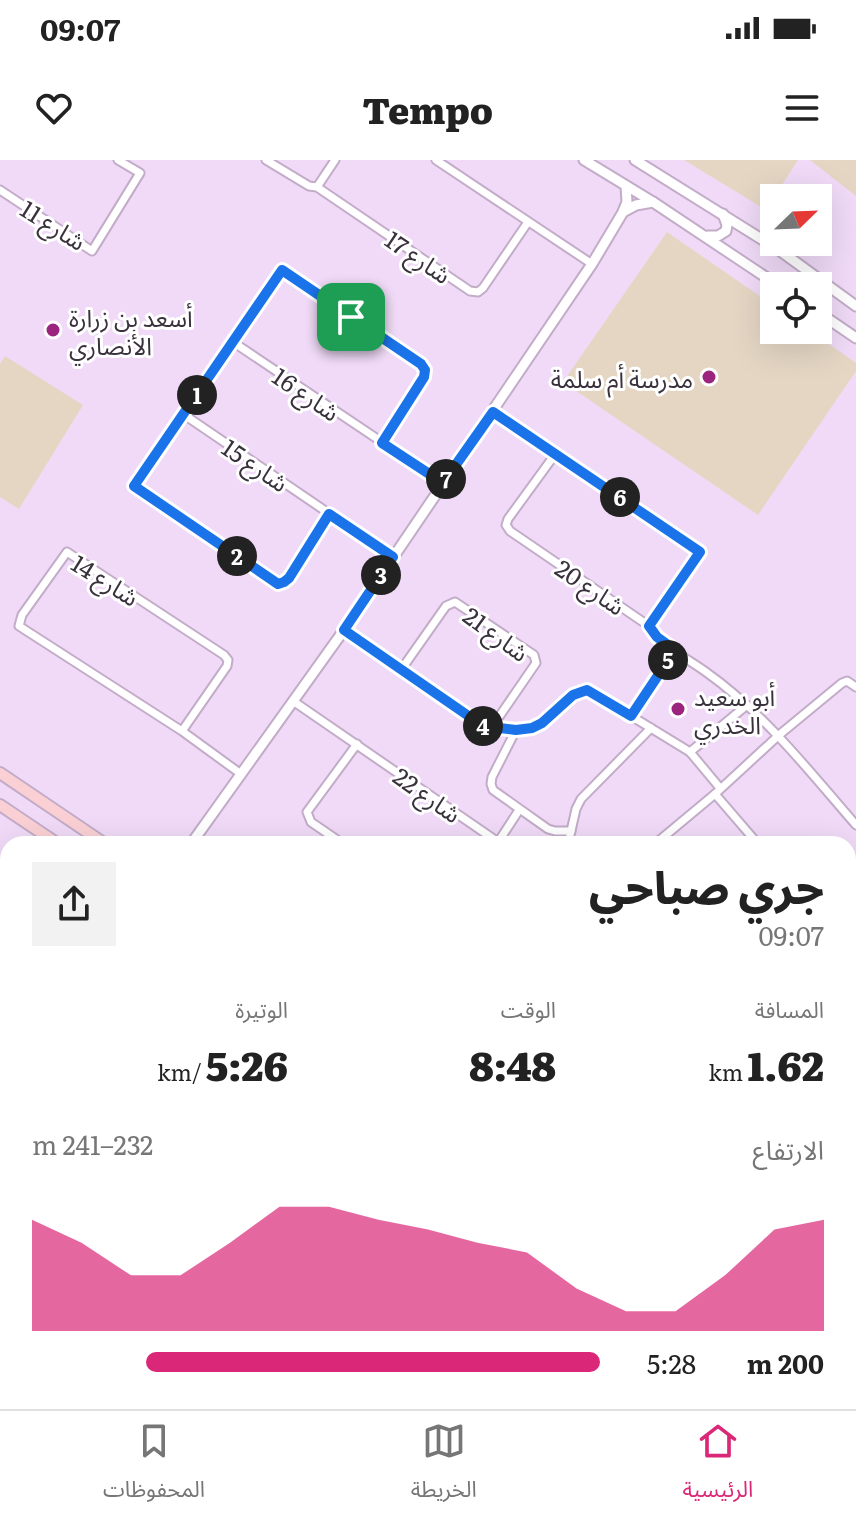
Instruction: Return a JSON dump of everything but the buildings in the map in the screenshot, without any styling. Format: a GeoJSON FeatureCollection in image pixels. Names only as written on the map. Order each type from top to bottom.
{"type":"FeatureCollection","features":[{"type":"Feature","properties":{"kind":"main road"},"geometry":{"type":"LineString","coordinates":[[0,773],[93,836]]}},
{"type":"Feature","properties":{"kind":"main road"},"geometry":{"type":"LineString","coordinates":[[0,780],[31,801],[53,808]]}},
{"type":"Feature","properties":{"kind":"main road"},"geometry":{"type":"LineString","coordinates":[[0,805],[46,836]]}},
{"type":"Feature","properties":{"kind":"street","name":"شارع 11"},"geometry":{"type":"LineString","coordinates":[[0,190],[92,251],[140,173],[118,160]]}},
{"type":"Feature","properties":{"kind":"street","name":"شارع 17"},"geometry":{"type":"LineString","coordinates":[[266,160],[309,186],[317,187],[470,291],[478,292],[483,288],[528,222]]}},
{"type":"Feature","properties":{"kind":"street"},"geometry":{"type":"LineString","coordinates":[[317,187],[335,160]]}},
{"type":"Feature","properties":{"kind":"street"},"geometry":{"type":"LineString","coordinates":[[436,160],[592,264]]}},
{"type":"Feature","properties":{"kind":"street"},"geometry":{"type":"LineString","coordinates":[[584,160],[760,273]]}},
{"type":"Feature","properties":{"kind":"street"},"geometry":{"type":"LineString","coordinates":[[635,160],[779,250],[856,306]]}},
{"type":"Feature","properties":{"kind":"street"},"geometry":{"type":"LineString","coordinates":[[197,836],[344,630],[592,264],[623,212],[627,202],[626,186]]}},
{"type":"Feature","properties":{"kind":"street"},"geometry":{"type":"LineString","coordinates":[[623,212],[636,205],[653,202]]}},
{"type":"Feature","properties":{"kind":"street"},"geometry":{"type":"LineString","coordinates":[[701,233],[713,237],[724,233],[727,225],[721,212]]}},
{"type":"Feature","properties":{"kind":"street"},"geometry":{"type":"LineString","coordinates":[[329,514],[289,578],[278,584],[134,486],[282,270],[421,364],[425,370],[424,377],[382,443]]}},
{"type":"Feature","properties":{"kind":"street"},"geometry":{"type":"LineString","coordinates":[[832,322],[856,338]]}},
{"type":"Feature","properties":{"kind":"street","name":"شارع 16"},"geometry":{"type":"LineString","coordinates":[[233,342],[443,483]]}},
{"type":"Feature","properties":{"kind":"street","name":"شارع 20"},"geometry":{"type":"LineString","coordinates":[[493,412],[556,453],[700,552],[649,626],[510,531],[506,525],[556,453]]}},
{"type":"Feature","properties":{"kind":"street","name":"شارع 15"},"geometry":{"type":"LineString","coordinates":[[183,414],[393,557]]}},
{"type":"Feature","properties":{"kind":"street","name":"شارع 14"},"geometry":{"type":"LineString","coordinates":[[182,731],[227,666],[228,660],[67,552],[22,615],[19,626],[182,731],[241,774]]}},
{"type":"Feature","properties":{"kind":"street","name":"شارع 21"},"geometry":{"type":"LineString","coordinates":[[401,670],[446,606],[455,602],[536,659],[492,727]]}},
{"type":"Feature","properties":{"kind":"street"},"geometry":{"type":"LineString","coordinates":[[649,626],[657,637],[720,682],[779,735],[856,825]]}},
{"type":"Feature","properties":{"kind":"street"},"geometry":{"type":"LineString","coordinates":[[344,630],[483,726],[516,730],[532,728],[573,695],[592,692],[690,752],[752,836]]}},
{"type":"Feature","properties":{"kind":"street"},"geometry":{"type":"LineString","coordinates":[[631,716],[675,650]]}},
{"type":"Feature","properties":{"kind":"street"},"geometry":{"type":"LineString","coordinates":[[665,836],[842,683],[847,681],[856,687]]}},
{"type":"Feature","properties":{"kind":"street","name":"شارع 22"},"geometry":{"type":"LineString","coordinates":[[293,701],[488,836]]}},
{"type":"Feature","properties":{"kind":"street"},"geometry":{"type":"LineString","coordinates":[[690,752],[747,705]]}},
{"type":"Feature","properties":{"kind":"street"},"geometry":{"type":"LineString","coordinates":[[570,836],[581,799],[651,728]]}},
{"type":"Feature","properties":{"kind":"street"},"geometry":{"type":"LineString","coordinates":[[516,730],[492,777],[495,793],[551,830],[571,831]]}},
{"type":"Feature","properties":{"kind":"street"},"geometry":{"type":"LineString","coordinates":[[331,836],[311,822],[307,812],[357,744]]}},
{"type":"Feature","properties":{"kind":"street"},"geometry":{"type":"LineString","coordinates":[[502,836],[519,810]]}},
{"type":"Feature","properties":{"kind":"shaded area"},"geometry":{"type":"Polygon","coordinates":[[[684,160],[798,160],[783,184],[760,184],[760,206],[684,160]]]}},
{"type":"Feature","properties":{"kind":"shaded area"},"geometry":{"type":"Polygon","coordinates":[[[810,160],[856,160],[856,196],[810,160]]]}},
{"type":"Feature","properties":{"kind":"shaded area","name":"مدرسة أم سلمة"},"geometry":{"type":"Polygon","coordinates":[[[667,232],[760,296],[760,344],[829,344],[856,363],[856,371],[758,515],[563,382],[667,232]]]}},
{"type":"Feature","properties":{"kind":"shaded area"},"geometry":{"type":"Polygon","coordinates":[[[5,356],[83,405],[19,509],[0,497],[0,364],[5,356]]]}},
{"type":"Feature","properties":{"kind":"place","name":"أسعد بن زرارة الأنصاري"},"geometry":{"type":"Point","coordinates":[53,330]}},
{"type":"Feature","properties":{"kind":"place","name":"مدرسة أم سلمة"},"geometry":{"type":"Point","coordinates":[709,377]}},
{"type":"Feature","properties":{"kind":"place","name":"أبو سعيد الخدري"},"geometry":{"type":"Point","coordinates":[678,709]}},
{"type":"Feature","properties":{"kind":"route"},"geometry":{"type":"LineString","coordinates":[[282,270],[351,317],[421,364],[425,370],[424,377],[382,443],[443,483],[493,412],[700,552],[649,626],[657,637],[675,650],[631,716],[587,690],[573,695],[532,728],[516,730],[483,726],[344,630],[393,557],[329,514],[289,578],[278,584],[134,486],[282,270]]}}]}
